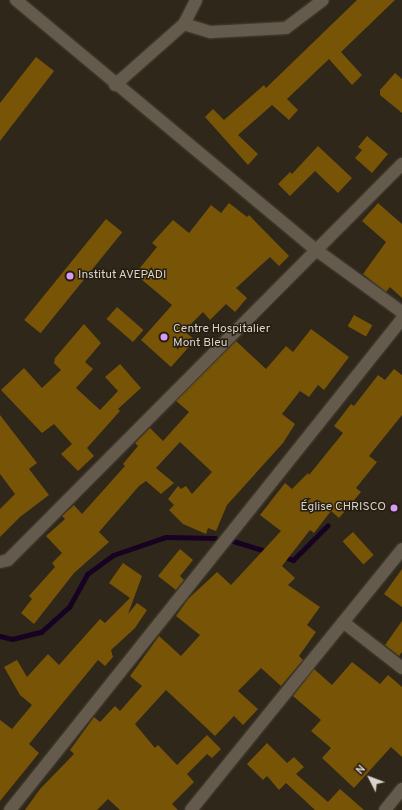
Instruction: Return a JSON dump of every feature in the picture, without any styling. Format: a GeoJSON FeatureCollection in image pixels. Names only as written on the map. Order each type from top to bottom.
{"type":"FeatureCollection","features":[{"type":"Feature","properties":{"kind":"street"},"geometry":{"type":"LineString","coordinates":[[16,0],[115,85],[316,250],[402,312]]}},
{"type":"Feature","properties":{"kind":"street"},"geometry":{"type":"LineString","coordinates":[[115,85],[184,24],[196,0]]}},
{"type":"Feature","properties":{"kind":"street"},"geometry":{"type":"LineString","coordinates":[[184,24],[211,32],[286,28],[323,0]]}},
{"type":"Feature","properties":{"kind":"street"},"geometry":{"type":"LineString","coordinates":[[0,562],[8,560],[402,164]]}},
{"type":"Feature","properties":{"kind":"street"},"geometry":{"type":"LineString","coordinates":[[10,810],[402,319]]}},
{"type":"Feature","properties":{"kind":"street"},"geometry":{"type":"LineString","coordinates":[[191,810],[402,549]]}},
{"type":"Feature","properties":{"kind":"street"},"geometry":{"type":"LineString","coordinates":[[343,622],[402,668]]}},
{"type":"Feature","properties":{"kind":"street"},"geometry":{"type":"LineString","coordinates":[[385,810],[402,789]]}},
{"type":"Feature","properties":{"kind":"building"},"geometry":{"type":"Polygon","coordinates":[[[357,0],[395,0],[341,52],[362,75],[352,85],[329,59],[287,99],[298,110],[289,120],[272,105],[238,135],[258,154],[248,165],[205,117],[213,109],[224,120],[264,85],[266,88],[357,0]]]}},
{"type":"Feature","properties":{"kind":"building"},"geometry":{"type":"Polygon","coordinates":[[[36,57],[54,71],[0,141],[0,103],[36,57]]]}},
{"type":"Feature","properties":{"kind":"building"},"geometry":{"type":"Polygon","coordinates":[[[395,73],[402,79],[402,113],[380,95],[380,90],[395,73]]]}},
{"type":"Feature","properties":{"kind":"building"},"geometry":{"type":"Polygon","coordinates":[[[367,136],[388,154],[372,173],[355,158],[362,150],[358,147],[367,136]]]}},
{"type":"Feature","properties":{"kind":"building"},"geometry":{"type":"Polygon","coordinates":[[[318,146],[352,178],[338,193],[315,171],[290,196],[278,184],[290,172],[292,174],[318,146]]]}},
{"type":"Feature","properties":{"kind":"building"},"geometry":{"type":"Polygon","coordinates":[[[229,203],[247,217],[249,215],[289,256],[279,266],[270,257],[236,288],[247,298],[235,312],[226,304],[210,320],[203,312],[184,331],[195,340],[171,367],[141,340],[172,305],[135,274],[157,247],[152,243],[173,220],[189,233],[211,205],[221,213],[229,203]]]}},
{"type":"Feature","properties":{"kind":"building"},"geometry":{"type":"Polygon","coordinates":[[[378,203],[402,224],[402,298],[390,287],[386,292],[363,274],[386,242],[362,221],[378,203]]]}},
{"type":"Feature","properties":{"kind":"building"},"geometry":{"type":"Polygon","coordinates":[[[106,219],[122,232],[41,333],[24,320],[106,219]]]}},
{"type":"Feature","properties":{"kind":"building"},"geometry":{"type":"Polygon","coordinates":[[[117,307],[143,330],[133,342],[107,319],[117,307]]]}},
{"type":"Feature","properties":{"kind":"building"},"geometry":{"type":"Polygon","coordinates":[[[354,315],[372,325],[366,337],[348,326],[354,315]]]}},
{"type":"Feature","properties":{"kind":"building"},"geometry":{"type":"Polygon","coordinates":[[[84,324],[101,343],[85,362],[93,369],[76,388],[100,410],[118,391],[105,377],[120,364],[141,388],[118,409],[120,411],[87,448],[94,456],[78,471],[61,454],[72,444],[54,424],[42,433],[1,390],[24,368],[42,388],[61,370],[54,363],[55,358],[84,324]]]}},
{"type":"Feature","properties":{"kind":"building"},"geometry":{"type":"Polygon","coordinates":[[[311,329],[349,357],[324,390],[318,385],[309,397],[300,391],[282,414],[295,424],[283,443],[227,505],[216,531],[208,528],[206,534],[183,524],[169,510],[174,505],[168,499],[178,486],[181,489],[186,486],[192,494],[212,472],[180,442],[156,468],[174,483],[161,494],[146,481],[139,486],[99,532],[109,542],[74,573],[34,624],[21,613],[32,599],[29,596],[55,567],[52,563],[62,553],[46,536],[65,519],[62,516],[74,505],[82,514],[125,466],[123,464],[138,446],[135,443],[150,428],[163,441],[189,412],[176,401],[236,341],[266,369],[286,346],[293,352],[311,329]]]}},
{"type":"Feature","properties":{"kind":"building"},"geometry":{"type":"Polygon","coordinates":[[[394,369],[402,375],[402,415],[369,456],[377,462],[356,488],[361,492],[339,518],[331,511],[314,533],[310,530],[282,566],[295,578],[288,585],[320,607],[307,625],[316,632],[299,656],[303,660],[281,686],[261,668],[238,691],[258,709],[243,725],[234,716],[215,736],[166,690],[135,724],[155,748],[158,745],[177,765],[207,735],[221,749],[212,758],[207,754],[187,774],[194,782],[172,804],[178,810],[120,810],[108,799],[97,810],[25,810],[40,789],[74,754],[70,750],[94,717],[100,722],[115,706],[120,711],[142,686],[130,676],[159,636],[181,656],[200,635],[176,616],[188,599],[217,572],[231,585],[281,531],[260,515],[285,483],[292,489],[308,473],[309,475],[343,433],[334,426],[351,404],[354,406],[378,375],[385,380],[394,369]]]}},
{"type":"Feature","properties":{"kind":"building"},"geometry":{"type":"Polygon","coordinates":[[[0,415],[37,463],[29,469],[49,495],[20,517],[0,537],[0,509],[15,494],[0,474],[0,415]]]}},
{"type":"Feature","properties":{"kind":"building"},"geometry":{"type":"Polygon","coordinates":[[[353,532],[374,555],[363,564],[343,541],[353,532]]]}},
{"type":"Feature","properties":{"kind":"building"},"geometry":{"type":"Polygon","coordinates":[[[180,549],[193,560],[180,576],[184,580],[176,590],[158,576],[180,549]]]}},
{"type":"Feature","properties":{"kind":"building"},"geometry":{"type":"Polygon","coordinates":[[[123,563],[142,576],[128,614],[137,603],[147,610],[135,628],[111,650],[113,657],[105,666],[98,660],[29,744],[39,753],[0,801],[0,720],[12,729],[32,705],[20,695],[4,667],[17,660],[27,677],[48,654],[59,665],[100,619],[105,623],[130,598],[109,583],[123,563]]]}},
{"type":"Feature","properties":{"kind":"building"},"geometry":{"type":"Polygon","coordinates":[[[402,569],[402,607],[384,594],[402,569]]]}},
{"type":"Feature","properties":{"kind":"building"},"geometry":{"type":"Polygon","coordinates":[[[402,621],[402,652],[399,656],[385,645],[402,621]]]}},
{"type":"Feature","properties":{"kind":"building"},"geometry":{"type":"Polygon","coordinates":[[[352,662],[380,684],[388,675],[402,687],[402,757],[391,747],[354,788],[322,758],[331,748],[311,731],[321,720],[293,696],[314,669],[332,685],[352,662]]]}},
{"type":"Feature","properties":{"kind":"building"},"geometry":{"type":"Polygon","coordinates":[[[267,743],[287,763],[294,757],[304,767],[296,774],[328,802],[340,789],[364,810],[315,810],[286,783],[279,790],[267,776],[263,780],[247,764],[267,743]]]}},
{"type":"Feature","properties":{"kind":"waterway"},"geometry":{"type":"LineString","coordinates":[[282,556],[293,560],[328,525]]}},
{"type":"Feature","properties":{"kind":"waterway"},"geometry":{"type":"LineString","coordinates":[[0,636],[12,639],[41,632],[69,607],[87,574],[113,555],[166,537],[215,538]]}},
{"type":"Feature","properties":{"kind":"waterway"},"geometry":{"type":"LineString","coordinates":[[233,541],[269,552]]}},
{"type":"Feature","properties":{"kind":"place","name":"Institut AVEPADI"},"geometry":{"type":"Point","coordinates":[70,276]}},
{"type":"Feature","properties":{"kind":"place","name":"Centre Hospitalier Mont Bleu"},"geometry":{"type":"Point","coordinates":[164,337]}},
{"type":"Feature","properties":{"kind":"place","name":"Église CHRISCO"},"geometry":{"type":"Point","coordinates":[394,508]}}]}
